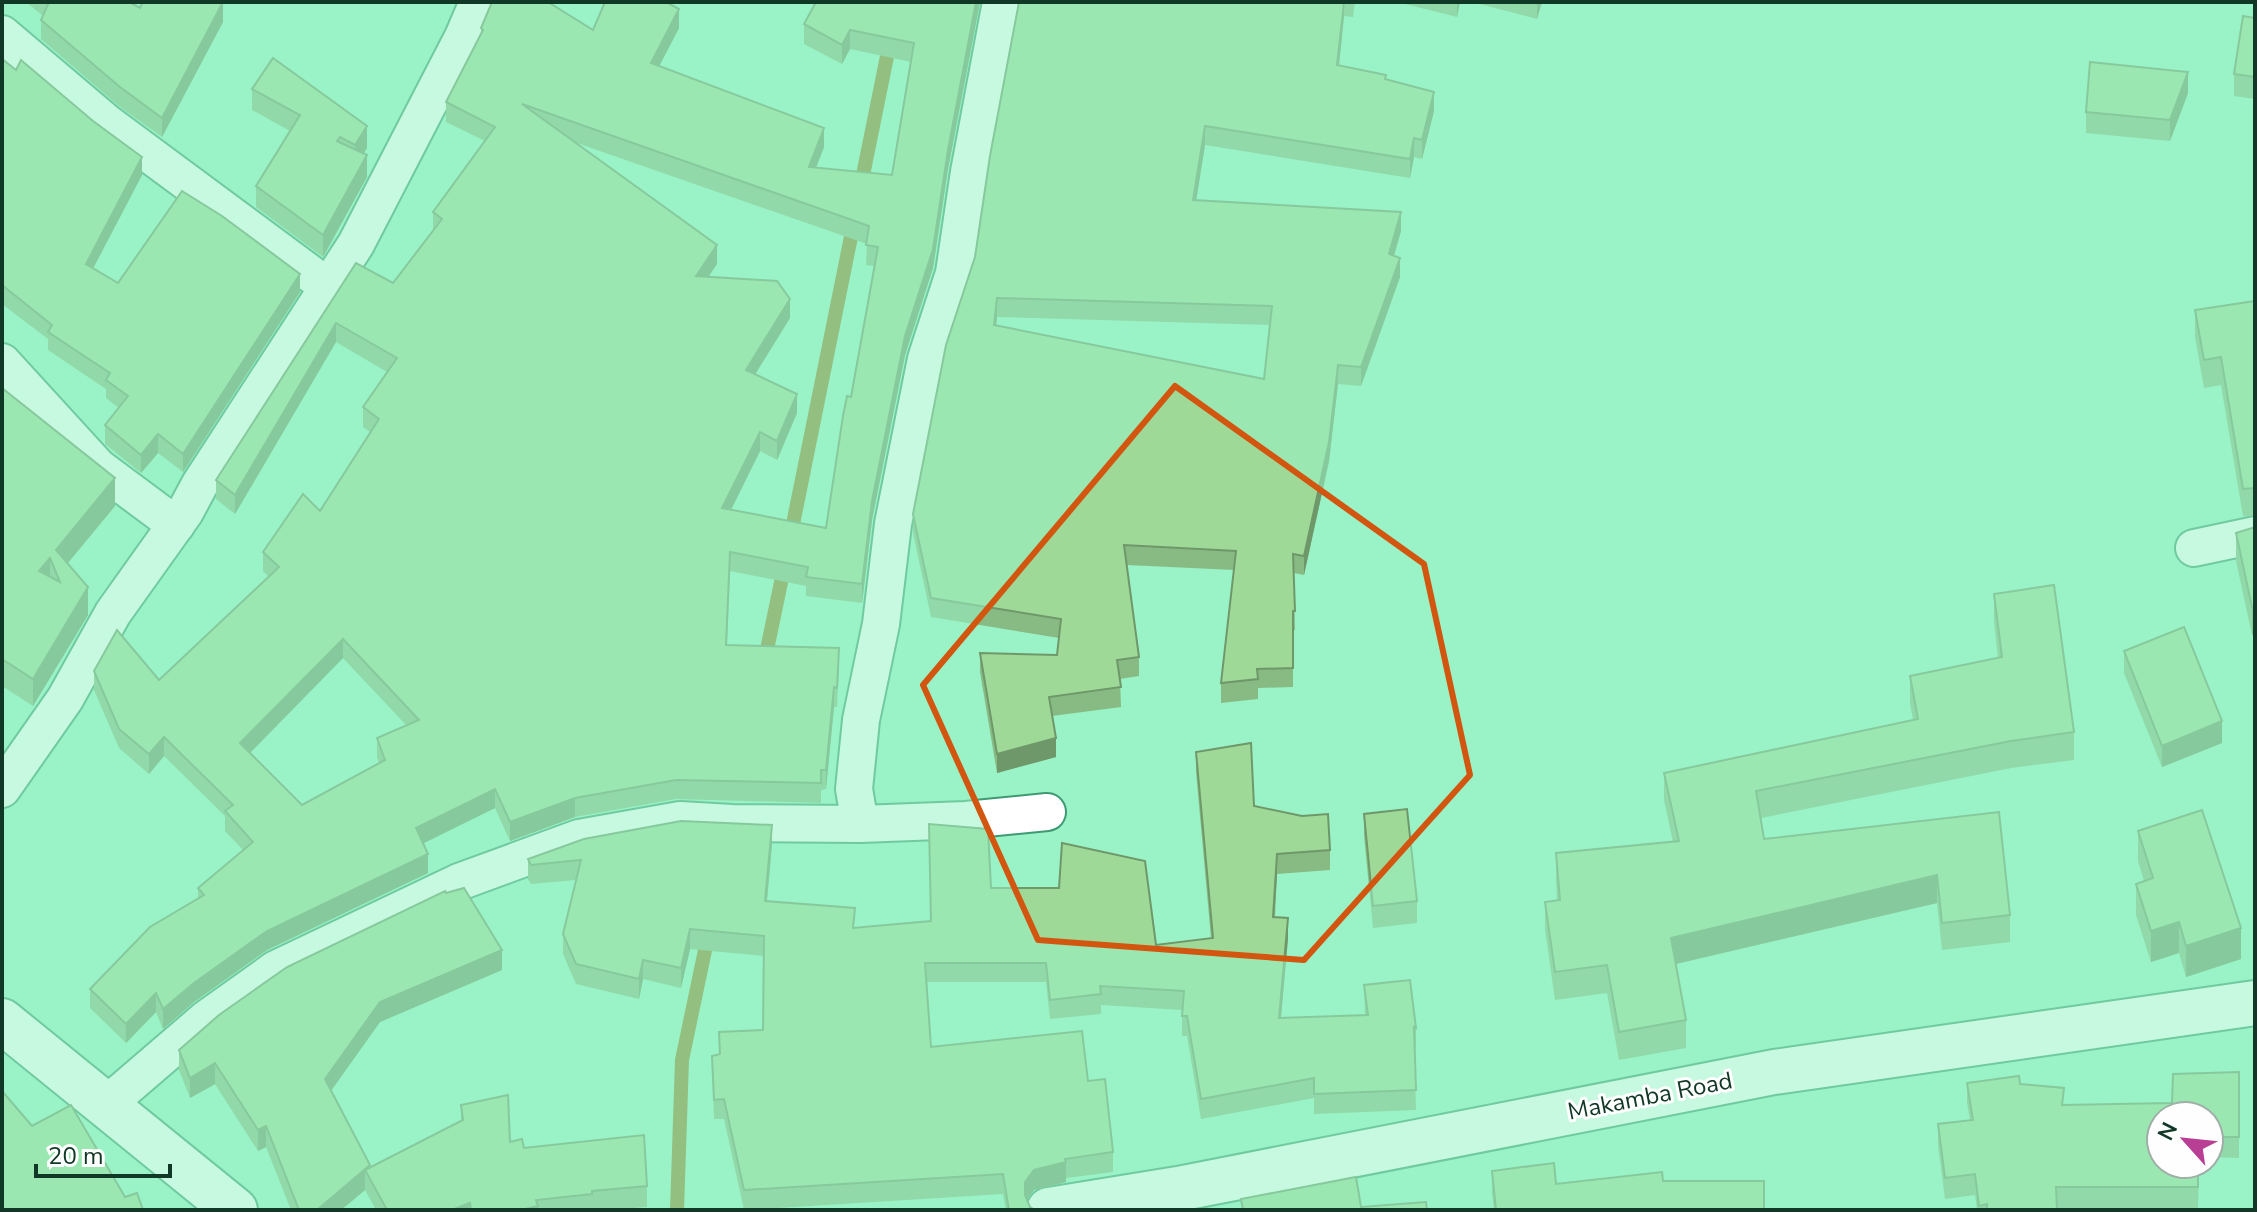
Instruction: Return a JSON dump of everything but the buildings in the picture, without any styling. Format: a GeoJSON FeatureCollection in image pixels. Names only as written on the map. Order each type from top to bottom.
{"type":"FeatureCollection","features":[{"type":"Feature","properties":{"kind":"street"},"geometry":{"type":"LineString","coordinates":[[2,789],[65,699],[113,613],[176,525],[356,244],[478,2]]}},
{"type":"Feature","properties":{"kind":"street"},"geometry":{"type":"LineString","coordinates":[[860,824],[854,789],[861,720],[881,624],[893,524],[926,359],[954,273],[969,172],[1001,2]]}},
{"type":"Feature","properties":{"kind":"street"},"geometry":{"type":"LineString","coordinates":[[2,34],[107,123],[327,286]]}},
{"type":"Feature","properties":{"kind":"street"},"geometry":{"type":"LineString","coordinates":[[2,362],[98,467],[176,525]]}},
{"type":"Feature","properties":{"kind":"street"},"geometry":{"type":"LineString","coordinates":[[2194,548],[2255,535]]}},
{"type":"Feature","properties":{"kind":"street"},"geometry":{"type":"LineString","coordinates":[[106,1105],[206,1019],[276,969],[472,877],[579,838],[680,820],[860,824],[966,820],[1047,812]]}},
{"type":"Feature","properties":{"kind":"street","name":"Makamba Road"},"geometry":{"type":"LineString","coordinates":[[1049,1210],[1181,1200],[1774,1072],[2255,1003]]}},
{"type":"Feature","properties":{"kind":"street"},"geometry":{"type":"LineString","coordinates":[[2,1021],[235,1210]]}},
{"type":"Feature","properties":{"kind":"highlighted area"},"geometry":{"type":"Polygon","coordinates":[[[1175,386],[1424,564],[1470,775],[1304,960],[1038,940],[923,685],[1175,386]]]}},
{"type":"Feature","properties":{"kind":"waterway"},"geometry":{"type":"LineString","coordinates":[[860,190],[898,2]]}},
{"type":"Feature","properties":{"kind":"waterway"},"geometry":{"type":"LineString","coordinates":[[790,539],[854,222]]}},
{"type":"Feature","properties":{"kind":"waterway"},"geometry":{"type":"LineString","coordinates":[[764,664],[785,563]]}},
{"type":"Feature","properties":{"kind":"waterway"},"geometry":{"type":"LineString","coordinates":[[677,1210],[682,1060],[709,931]]}}]}
